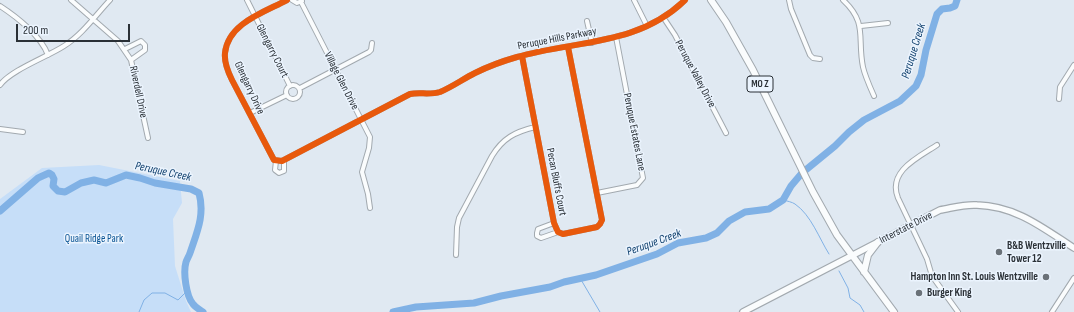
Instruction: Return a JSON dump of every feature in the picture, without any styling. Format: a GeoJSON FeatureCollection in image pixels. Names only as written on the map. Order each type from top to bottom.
{"type":"FeatureCollection","features":[{"type":"Feature","properties":{"kind":"main road","name":"MO Z"},"geometry":{"type":"LineString","coordinates":[[711,0],[747,58],[813,192],[837,235],[892,310]]}},
{"type":"Feature","properties":{"kind":"main road","name":"Interstate Drive"},"geometry":{"type":"LineString","coordinates":[[743,312],[940,210],[967,205],[995,207],[1027,218],[1074,248]]}},
{"type":"Feature","properties":{"kind":"main road"},"geometry":{"type":"LineString","coordinates":[[864,272],[868,255],[878,242]]}},
{"type":"Feature","properties":{"kind":"street","name":"Riverdell Drive"},"geometry":{"type":"LineString","coordinates":[[71,0],[118,41],[131,60],[148,138]]}},
{"type":"Feature","properties":{"kind":"street"},"geometry":{"type":"LineString","coordinates":[[1,82],[23,68],[64,46],[81,33],[110,0]]}},
{"type":"Feature","properties":{"kind":"street","name":"Glengarry Court"},"geometry":{"type":"LineString","coordinates":[[247,0],[290,86]]}},
{"type":"Feature","properties":{"kind":"street","name":"Glengarry Drive"},"geometry":{"type":"LineString","coordinates":[[277,161],[232,80],[228,70],[225,54],[228,43],[242,24],[287,0]]}},
{"type":"Feature","properties":{"kind":"street"},"geometry":{"type":"LineString","coordinates":[[292,0],[297,3],[302,1]]}},
{"type":"Feature","properties":{"kind":"street"},"geometry":{"type":"LineString","coordinates":[[634,0],[647,26]]}},
{"type":"Feature","properties":{"kind":"street","name":"Peruque Hills Parkway"},"geometry":{"type":"LineString","coordinates":[[284,160],[284,171],[279,173],[275,170],[277,161],[284,160],[410,94],[416,92],[438,92],[496,63],[522,56],[616,37],[647,26],[663,17],[685,0]]}},
{"type":"Feature","properties":{"kind":"street"},"geometry":{"type":"LineString","coordinates":[[789,0],[791,9],[810,55],[813,58],[820,59]]}},
{"type":"Feature","properties":{"kind":"street"},"geometry":{"type":"LineString","coordinates":[[843,0],[855,14],[861,26],[863,68],[874,96]]}},
{"type":"Feature","properties":{"kind":"street","name":"Village Glen Drive"},"geometry":{"type":"LineString","coordinates":[[302,1],[335,70],[370,137],[369,148],[362,172],[370,208]]}},
{"type":"Feature","properties":{"kind":"street"},"geometry":{"type":"LineString","coordinates":[[0,6],[37,36],[45,47],[48,55]]}},
{"type":"Feature","properties":{"kind":"street","name":"Peruque Valley Drive"},"geometry":{"type":"LineString","coordinates":[[663,17],[675,35],[726,133]]}},
{"type":"Feature","properties":{"kind":"street"},"geometry":{"type":"LineString","coordinates":[[587,21],[592,43]]}},
{"type":"Feature","properties":{"kind":"street"},"geometry":{"type":"LineString","coordinates":[[861,26],[888,22]]}},
{"type":"Feature","properties":{"kind":"street","name":"Peruque Estates Lane"},"geometry":{"type":"LineString","coordinates":[[598,193],[637,185],[643,178],[616,37]]}},
{"type":"Feature","properties":{"kind":"street"},"geometry":{"type":"LineString","coordinates":[[125,50],[141,41],[145,45],[145,50],[131,60]]}},
{"type":"Feature","properties":{"kind":"street","name":"Glengarry Court"},"geometry":{"type":"LineString","coordinates":[[300,88],[369,52],[372,43]]}},
{"type":"Feature","properties":{"kind":"street","name":"Pecan Bluffs Court"},"geometry":{"type":"LineString","coordinates":[[522,56],[554,223],[558,232],[563,234],[597,227],[602,220],[598,193],[568,47]]}},
{"type":"Feature","properties":{"kind":"street"},"geometry":{"type":"LineString","coordinates":[[1059,99],[1060,87],[1074,65]]}},
{"type":"Feature","properties":{"kind":"street","name":"Glengarry Court"},"geometry":{"type":"LineString","coordinates":[[290,86],[293,85],[300,88]]}},
{"type":"Feature","properties":{"kind":"street","name":"Glengarry Court"},"geometry":{"type":"LineString","coordinates":[[290,86],[287,88],[287,95],[290,99],[294,100],[299,97],[301,93],[300,88]]}},
{"type":"Feature","properties":{"kind":"street","name":"Glengarry Court"},"geometry":{"type":"LineString","coordinates":[[250,114],[287,95]]}},
{"type":"Feature","properties":{"kind":"street"},"geometry":{"type":"LineString","coordinates":[[456,255],[457,227],[459,218],[498,146],[507,138],[521,131],[535,127]]}},
{"type":"Feature","properties":{"kind":"street"},"geometry":{"type":"LineString","coordinates":[[0,129],[23,132]]}},
{"type":"Feature","properties":{"kind":"street"},"geometry":{"type":"LineString","coordinates":[[936,145],[902,170],[897,180],[896,194],[927,259],[932,276],[958,312]]}},
{"type":"Feature","properties":{"kind":"street"},"geometry":{"type":"LineString","coordinates":[[554,223],[538,229],[537,236],[540,238],[558,232]]}},
{"type":"Feature","properties":{"kind":"street"},"geometry":{"type":"LineString","coordinates":[[1052,312],[1074,278]]}},
{"type":"Feature","properties":{"kind":"green space","name":"Quail Ridge Park"},"geometry":{"type":"Polygon","coordinates":[[[99,165],[180,181],[182,203],[173,219],[175,266],[191,312],[0,312],[0,199],[42,168],[99,165]]]}},
{"type":"Feature","properties":{"kind":"waterway","name":"Peruque Creek"},"geometry":{"type":"LineString","coordinates":[[393,312],[416,307],[474,303],[501,296],[550,287],[564,282],[596,275],[657,254],[678,243],[706,238],[717,233],[729,221],[745,212],[769,209],[783,200],[791,186],[802,173],[835,146],[849,132],[864,120],[900,101],[916,86],[921,75],[926,50],[937,14],[942,9],[955,6],[957,0]]}},
{"type":"Feature","properties":{"kind":"waterway","name":"Peruque Creek"},"geometry":{"type":"LineString","coordinates":[[0,211],[38,178],[49,173],[54,179],[53,186],[58,191],[65,192],[81,183],[94,180],[106,183],[126,175],[155,183],[191,189],[199,193],[201,201],[201,216],[190,254],[186,262],[185,278],[187,290],[191,300],[195,306],[203,312]]}},
{"type":"Feature","properties":{"kind":"waterway"},"geometry":{"type":"LineString","coordinates":[[783,200],[795,204],[806,214],[829,254]]}},
{"type":"Feature","properties":{"kind":"waterway"},"geometry":{"type":"LineString","coordinates":[[839,271],[848,288],[850,298],[860,305],[864,312]]}},
{"type":"Feature","properties":{"kind":"waterway"},"geometry":{"type":"LineString","coordinates":[[580,278],[600,312]]}},
{"type":"Feature","properties":{"kind":"waterway"},"geometry":{"type":"LineString","coordinates":[[139,312],[144,300],[152,293],[165,293],[178,300],[187,291]]}},
{"type":"Feature","properties":{"kind":"cycle path"},"geometry":{"type":"LineString","coordinates":[[287,0],[259,14],[240,26],[233,34],[225,53],[225,60],[231,77],[274,160],[282,161],[410,94],[440,92],[480,70],[517,57],[627,34],[647,26],[667,15],[685,0]]}},
{"type":"Feature","properties":{"kind":"cycle path"},"geometry":{"type":"LineString","coordinates":[[522,56],[554,223],[558,232],[563,234],[597,227],[602,220],[568,47]]}},
{"type":"Feature","properties":{"kind":"place","name":"B&B Wentzville Tower 12"},"geometry":{"type":"Point","coordinates":[999,252]}},
{"type":"Feature","properties":{"kind":"place","name":"Hampton Inn St. Louis Wentzville"},"geometry":{"type":"Point","coordinates":[1046,277]}},
{"type":"Feature","properties":{"kind":"place","name":"Burger King"},"geometry":{"type":"Point","coordinates":[919,293]}}]}
